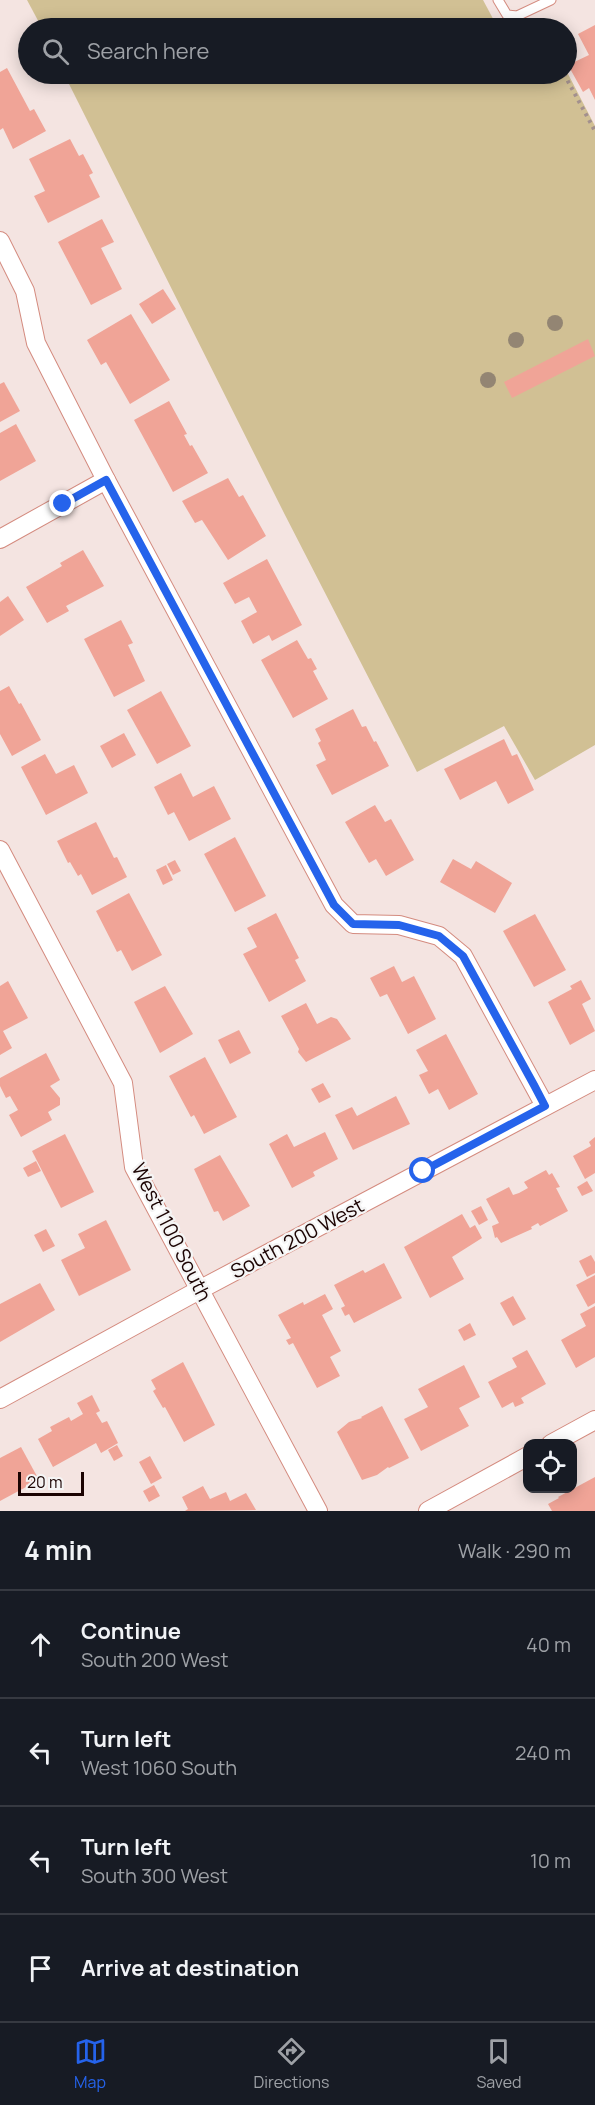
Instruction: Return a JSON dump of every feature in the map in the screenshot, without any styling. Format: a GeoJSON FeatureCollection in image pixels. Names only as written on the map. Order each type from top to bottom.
{"type":"FeatureCollection","features":[{"type":"Feature","properties":{"kind":"street"},"geometry":{"type":"LineString","coordinates":[[0,241],[25,291],[36,343],[106,480],[334,905],[353,924],[399,925],[439,936],[463,956],[545,1106]]}},
{"type":"Feature","properties":{"kind":"street"},"geometry":{"type":"LineString","coordinates":[[0,538],[106,480]]}},
{"type":"Feature","properties":{"kind":"street","name":"West 1100 South"},"geometry":{"type":"LineString","coordinates":[[0,850],[123,1083],[134,1167],[318,1511]]}},
{"type":"Feature","properties":{"kind":"street","name":"South 200 West"},"geometry":{"type":"LineString","coordinates":[[0,1399],[201,1289],[595,1080]]}},
{"type":"Feature","properties":{"kind":"street"},"geometry":{"type":"LineString","coordinates":[[558,1439],[595,1419]]}},
{"type":"Feature","properties":{"kind":"street"},"geometry":{"type":"LineString","coordinates":[[428,1511],[523,1459]]}},
{"type":"Feature","properties":{"kind":"lane"},"geometry":{"type":"LineString","coordinates":[[498,0],[507,15],[517,16],[551,0]]}},
{"type":"Feature","properties":{"kind":"path"},"geometry":{"type":"LineString","coordinates":[[569,84],[595,131]]}},
{"type":"Feature","properties":{"kind":"shaded area"},"geometry":{"type":"Polygon","coordinates":[[[27,0],[483,0],[493,18],[37,18],[27,0]]]}},
{"type":"Feature","properties":{"kind":"shaded area"},"geometry":{"type":"Polygon","coordinates":[[[69,84],[573,84],[595,126],[595,745],[535,780],[504,726],[417,772],[69,84]]]}},
{"type":"Feature","properties":{"kind":"building"},"geometry":{"type":"Polygon","coordinates":[[[595,25],[595,100],[589,88],[583,92],[577,81],[577,61],[589,55],[578,34],[595,25]]]}},
{"type":"Feature","properties":{"kind":"building"},"geometry":{"type":"Polygon","coordinates":[[[7,68],[30,111],[34,109],[46,131],[13,149],[3,128],[0,130],[0,72],[7,68]]]}},
{"type":"Feature","properties":{"kind":"building"},"geometry":{"type":"Polygon","coordinates":[[[70,139],[79,156],[83,154],[93,173],[89,175],[100,197],[48,223],[34,196],[45,191],[29,159],[70,139]]]}},
{"type":"Feature","properties":{"kind":"building"},"geometry":{"type":"Polygon","coordinates":[[[102,219],[114,242],[101,248],[122,289],[91,305],[58,242],[102,219]]]}},
{"type":"Feature","properties":{"kind":"building"},"geometry":{"type":"Polygon","coordinates":[[[163,289],[176,309],[152,324],[139,304],[163,289]]]}},
{"type":"Feature","properties":{"kind":"building"},"geometry":{"type":"Polygon","coordinates":[[[131,314],[170,380],[130,404],[106,362],[101,365],[87,340],[131,314]]]}},
{"type":"Feature","properties":{"kind":"building"},"geometry":{"type":"Polygon","coordinates":[[[588,339],[595,356],[512,398],[504,382],[588,339]]]}},
{"type":"Feature","properties":{"kind":"building"},"geometry":{"type":"Polygon","coordinates":[[[4,382],[20,411],[0,422],[0,384],[4,382]]]}},
{"type":"Feature","properties":{"kind":"building"},"geometry":{"type":"Polygon","coordinates":[[[169,401],[187,434],[184,435],[208,473],[173,492],[134,420],[169,401]]]}},
{"type":"Feature","properties":{"kind":"building"},"geometry":{"type":"Polygon","coordinates":[[[16,424],[36,461],[0,481],[0,433],[16,424]]]}},
{"type":"Feature","properties":{"kind":"building"},"geometry":{"type":"Polygon","coordinates":[[[228,478],[239,497],[243,495],[266,536],[228,560],[202,520],[195,523],[182,501],[228,478]]]}},
{"type":"Feature","properties":{"kind":"building"},"geometry":{"type":"Polygon","coordinates":[[[83,550],[104,586],[66,606],[69,611],[47,623],[26,587],[62,566],[60,563],[83,550]]]}},
{"type":"Feature","properties":{"kind":"building"},"geometry":{"type":"Polygon","coordinates":[[[267,559],[302,625],[272,641],[269,635],[253,644],[241,621],[257,612],[249,597],[235,604],[223,583],[267,559]]]}},
{"type":"Feature","properties":{"kind":"building"},"geometry":{"type":"Polygon","coordinates":[[[8,596],[24,620],[0,636],[0,602],[8,596]]]}},
{"type":"Feature","properties":{"kind":"building"},"geometry":{"type":"Polygon","coordinates":[[[121,620],[133,643],[128,645],[145,681],[114,697],[84,639],[121,620]]]}},
{"type":"Feature","properties":{"kind":"building"},"geometry":{"type":"Polygon","coordinates":[[[297,640],[317,669],[313,671],[328,699],[293,718],[261,660],[297,640]]]}},
{"type":"Feature","properties":{"kind":"building"},"geometry":{"type":"Polygon","coordinates":[[[9,686],[41,740],[12,756],[0,734],[0,691],[9,686]]]}},
{"type":"Feature","properties":{"kind":"building"},"geometry":{"type":"Polygon","coordinates":[[[161,691],[191,746],[157,764],[127,710],[161,691]]]}},
{"type":"Feature","properties":{"kind":"building"},"geometry":{"type":"Polygon","coordinates":[[[353,709],[362,727],[366,726],[374,742],[376,741],[389,766],[332,795],[316,765],[326,760],[318,743],[321,741],[315,729],[353,709]]]}},
{"type":"Feature","properties":{"kind":"building"},"geometry":{"type":"Polygon","coordinates":[[[124,733],[136,755],[112,768],[100,746],[124,733]]]}},
{"type":"Feature","properties":{"kind":"building"},"geometry":{"type":"Polygon","coordinates":[[[504,739],[512,756],[517,754],[534,790],[508,804],[496,781],[460,800],[444,769],[504,739]]]}},
{"type":"Feature","properties":{"kind":"building"},"geometry":{"type":"Polygon","coordinates":[[[45,754],[56,774],[74,765],[88,793],[46,815],[21,767],[45,754]]]}},
{"type":"Feature","properties":{"kind":"building"},"geometry":{"type":"Polygon","coordinates":[[[181,773],[193,797],[214,786],[231,819],[189,841],[174,812],[168,815],[154,787],[181,773]]]}},
{"type":"Feature","properties":{"kind":"building"},"geometry":{"type":"Polygon","coordinates":[[[375,805],[385,822],[391,819],[414,860],[386,876],[376,859],[369,863],[345,822],[375,805]]]}},
{"type":"Feature","properties":{"kind":"building"},"geometry":{"type":"Polygon","coordinates":[[[96,822],[114,858],[117,857],[127,877],[92,895],[81,874],[78,876],[70,862],[68,863],[57,841],[96,822]]]}},
{"type":"Feature","properties":{"kind":"building"},"geometry":{"type":"Polygon","coordinates":[[[235,837],[266,896],[235,912],[204,854],[235,837]]]}},
{"type":"Feature","properties":{"kind":"building"},"geometry":{"type":"Polygon","coordinates":[[[453,859],[471,869],[476,861],[512,883],[495,913],[440,882],[453,859]]]}},
{"type":"Feature","properties":{"kind":"building"},"geometry":{"type":"Polygon","coordinates":[[[175,860],[181,871],[173,875],[167,864],[175,860]]]}},
{"type":"Feature","properties":{"kind":"building"},"geometry":{"type":"Polygon","coordinates":[[[166,865],[173,880],[163,885],[156,870],[166,865]]]}},
{"type":"Feature","properties":{"kind":"building"},"geometry":{"type":"Polygon","coordinates":[[[129,893],[162,955],[132,971],[121,950],[117,952],[96,911],[129,893]]]}},
{"type":"Feature","properties":{"kind":"building"},"geometry":{"type":"Polygon","coordinates":[[[276,913],[299,958],[295,960],[306,981],[269,1002],[243,954],[257,947],[247,928],[276,913]]]}},
{"type":"Feature","properties":{"kind":"building"},"geometry":{"type":"Polygon","coordinates":[[[535,914],[566,970],[534,987],[503,931],[535,914]]]}},
{"type":"Feature","properties":{"kind":"building"},"geometry":{"type":"Polygon","coordinates":[[[394,966],[402,982],[414,976],[436,1019],[408,1034],[387,994],[380,997],[370,978],[394,966]]]}},
{"type":"Feature","properties":{"kind":"building"},"geometry":{"type":"Polygon","coordinates":[[[581,980],[591,999],[582,1004],[595,1031],[570,1045],[548,1002],[572,989],[570,986],[581,980]]]}},
{"type":"Feature","properties":{"kind":"building"},"geometry":{"type":"Polygon","coordinates":[[[8,981],[28,1018],[3,1031],[12,1048],[0,1055],[0,986],[8,981]]]}},
{"type":"Feature","properties":{"kind":"building"},"geometry":{"type":"Polygon","coordinates":[[[165,986],[193,1034],[160,1053],[134,1002],[165,986]]]}},
{"type":"Feature","properties":{"kind":"building"},"geometry":{"type":"Polygon","coordinates":[[[306,1003],[317,1024],[331,1017],[337,1019],[351,1039],[306,1062],[298,1052],[299,1049],[281,1016],[306,1003]]]}},
{"type":"Feature","properties":{"kind":"building"},"geometry":{"type":"Polygon","coordinates":[[[239,1030],[251,1053],[230,1064],[218,1040],[239,1030]]]}},
{"type":"Feature","properties":{"kind":"building"},"geometry":{"type":"Polygon","coordinates":[[[446,1034],[478,1094],[449,1110],[438,1089],[429,1094],[419,1075],[428,1071],[416,1050],[446,1034]]]}},
{"type":"Feature","properties":{"kind":"building"},"geometry":{"type":"Polygon","coordinates":[[[46,1053],[60,1080],[50,1086],[60,1098],[60,1105],[48,1112],[52,1120],[21,1137],[9,1115],[18,1110],[10,1096],[6,1098],[0,1086],[0,1078],[46,1053]]]}},
{"type":"Feature","properties":{"kind":"building"},"geometry":{"type":"Polygon","coordinates":[[[205,1057],[237,1117],[204,1134],[194,1115],[191,1117],[169,1076],[205,1057]]]}},
{"type":"Feature","properties":{"kind":"building"},"geometry":{"type":"Polygon","coordinates":[[[323,1083],[331,1097],[319,1103],[311,1089],[323,1083]]]}},
{"type":"Feature","properties":{"kind":"building"},"geometry":{"type":"Polygon","coordinates":[[[396,1096],[410,1124],[353,1150],[335,1115],[352,1107],[357,1116],[396,1096]]]}},
{"type":"Feature","properties":{"kind":"building"},"geometry":{"type":"Polygon","coordinates":[[[325,1132],[338,1159],[313,1172],[315,1176],[292,1188],[269,1144],[287,1134],[294,1147],[325,1132]]]}},
{"type":"Feature","properties":{"kind":"building"},"geometry":{"type":"Polygon","coordinates":[[[65,1134],[94,1192],[61,1208],[32,1151],[65,1134]]]}},
{"type":"Feature","properties":{"kind":"building"},"geometry":{"type":"Polygon","coordinates":[[[595,1137],[595,1173],[585,1179],[573,1156],[591,1146],[589,1142],[595,1137]]]}},
{"type":"Feature","properties":{"kind":"building"},"geometry":{"type":"Polygon","coordinates":[[[220,1155],[250,1206],[223,1221],[218,1211],[214,1212],[194,1169],[220,1155]]]}},
{"type":"Feature","properties":{"kind":"building"},"geometry":{"type":"Polygon","coordinates":[[[36,1161],[41,1171],[28,1177],[23,1168],[36,1161]]]}},
{"type":"Feature","properties":{"kind":"building"},"geometry":{"type":"Polygon","coordinates":[[[546,1170],[549,1175],[552,1173],[560,1187],[556,1188],[568,1211],[540,1226],[538,1223],[531,1227],[532,1229],[501,1243],[497,1237],[495,1238],[492,1226],[499,1223],[486,1199],[509,1187],[513,1195],[519,1193],[528,1188],[524,1182],[546,1170]]]}},
{"type":"Feature","properties":{"kind":"building"},"geometry":{"type":"Polygon","coordinates":[[[587,1181],[593,1191],[582,1196],[577,1187],[587,1181]]]}},
{"type":"Feature","properties":{"kind":"building"},"geometry":{"type":"Polygon","coordinates":[[[481,1206],[488,1220],[479,1225],[471,1211],[481,1206]]]}},
{"type":"Feature","properties":{"kind":"building"},"geometry":{"type":"Polygon","coordinates":[[[462,1214],[470,1228],[475,1225],[482,1238],[452,1257],[464,1279],[430,1298],[404,1247],[462,1214]]]}},
{"type":"Feature","properties":{"kind":"building"},"geometry":{"type":"Polygon","coordinates":[[[106,1220],[131,1270],[79,1296],[61,1260],[85,1248],[78,1234],[106,1220]]]}},
{"type":"Feature","properties":{"kind":"building"},"geometry":{"type":"Polygon","coordinates":[[[46,1229],[55,1246],[43,1252],[34,1235],[46,1229]]]}},
{"type":"Feature","properties":{"kind":"building"},"geometry":{"type":"Polygon","coordinates":[[[591,1255],[595,1262],[595,1273],[587,1277],[579,1261],[591,1255]]]}},
{"type":"Feature","properties":{"kind":"building"},"geometry":{"type":"Polygon","coordinates":[[[384,1263],[402,1298],[354,1323],[349,1314],[345,1316],[341,1308],[345,1306],[334,1285],[363,1270],[365,1273],[384,1263]]]}},
{"type":"Feature","properties":{"kind":"building"},"geometry":{"type":"Polygon","coordinates":[[[595,1275],[595,1303],[588,1307],[576,1285],[595,1275]]]}},
{"type":"Feature","properties":{"kind":"building"},"geometry":{"type":"Polygon","coordinates":[[[40,1283],[55,1310],[0,1342],[0,1304],[40,1283]]]}},
{"type":"Feature","properties":{"kind":"building"},"geometry":{"type":"Polygon","coordinates":[[[325,1294],[333,1309],[322,1315],[341,1351],[330,1357],[340,1376],[317,1388],[293,1343],[289,1345],[286,1340],[291,1338],[278,1315],[325,1294]]]}},
{"type":"Feature","properties":{"kind":"building"},"geometry":{"type":"Polygon","coordinates":[[[513,1296],[526,1319],[513,1326],[500,1303],[513,1296]]]}},
{"type":"Feature","properties":{"kind":"building"},"geometry":{"type":"Polygon","coordinates":[[[595,1306],[595,1357],[576,1368],[561,1340],[586,1326],[580,1314],[595,1306]]]}},
{"type":"Feature","properties":{"kind":"building"},"geometry":{"type":"Polygon","coordinates":[[[470,1323],[476,1335],[464,1341],[458,1330],[470,1323]]]}},
{"type":"Feature","properties":{"kind":"building"},"geometry":{"type":"Polygon","coordinates":[[[527,1350],[546,1384],[521,1398],[524,1403],[515,1407],[513,1402],[502,1408],[488,1382],[517,1367],[512,1358],[527,1350]]]}},
{"type":"Feature","properties":{"kind":"building"},"geometry":{"type":"Polygon","coordinates":[[[183,1362],[215,1425],[184,1442],[165,1407],[163,1408],[153,1391],[156,1389],[151,1380],[183,1362]]]}},
{"type":"Feature","properties":{"kind":"building"},"geometry":{"type":"Polygon","coordinates":[[[464,1365],[480,1397],[459,1408],[469,1426],[421,1451],[404,1419],[428,1407],[418,1389],[464,1365]]]}},
{"type":"Feature","properties":{"kind":"building"},"geometry":{"type":"Polygon","coordinates":[[[92,1395],[100,1411],[96,1413],[102,1423],[107,1421],[118,1443],[101,1453],[96,1443],[53,1467],[38,1439],[52,1431],[50,1427],[69,1417],[71,1421],[83,1414],[77,1403],[92,1395]]]}},
{"type":"Feature","properties":{"kind":"building"},"geometry":{"type":"Polygon","coordinates":[[[382,1406],[409,1458],[388,1467],[377,1475],[362,1480],[337,1432],[349,1422],[362,1418],[382,1406]]]}},
{"type":"Feature","properties":{"kind":"building"},"geometry":{"type":"Polygon","coordinates":[[[117,1445],[123,1456],[114,1461],[108,1450],[117,1445]]]}},
{"type":"Feature","properties":{"kind":"building"},"geometry":{"type":"Polygon","coordinates":[[[21,1447],[39,1480],[0,1501],[0,1458],[21,1447]]]}},
{"type":"Feature","properties":{"kind":"building"},"geometry":{"type":"Polygon","coordinates":[[[150,1456],[162,1478],[151,1484],[139,1462],[150,1456]]]}},
{"type":"Feature","properties":{"kind":"building"},"geometry":{"type":"Polygon","coordinates":[[[595,1477],[595,1511],[552,1511],[548,1504],[565,1493],[577,1493],[577,1487],[595,1477]]]}},
{"type":"Feature","properties":{"kind":"building"},"geometry":{"type":"Polygon","coordinates":[[[154,1485],[160,1496],[149,1502],[143,1491],[154,1485]]]}},
{"type":"Feature","properties":{"kind":"building"},"geometry":{"type":"Polygon","coordinates":[[[203,1486],[210,1499],[226,1492],[230,1501],[246,1493],[256,1510],[185,1511],[188,1509],[182,1497],[203,1486]]]}},
{"type":"Feature","properties":{"kind":"route"},"geometry":{"type":"LineString","coordinates":[[63,504],[106,480],[334,905],[353,924],[399,925],[439,936],[463,956],[534,1085],[545,1106],[423,1171]]}}]}
